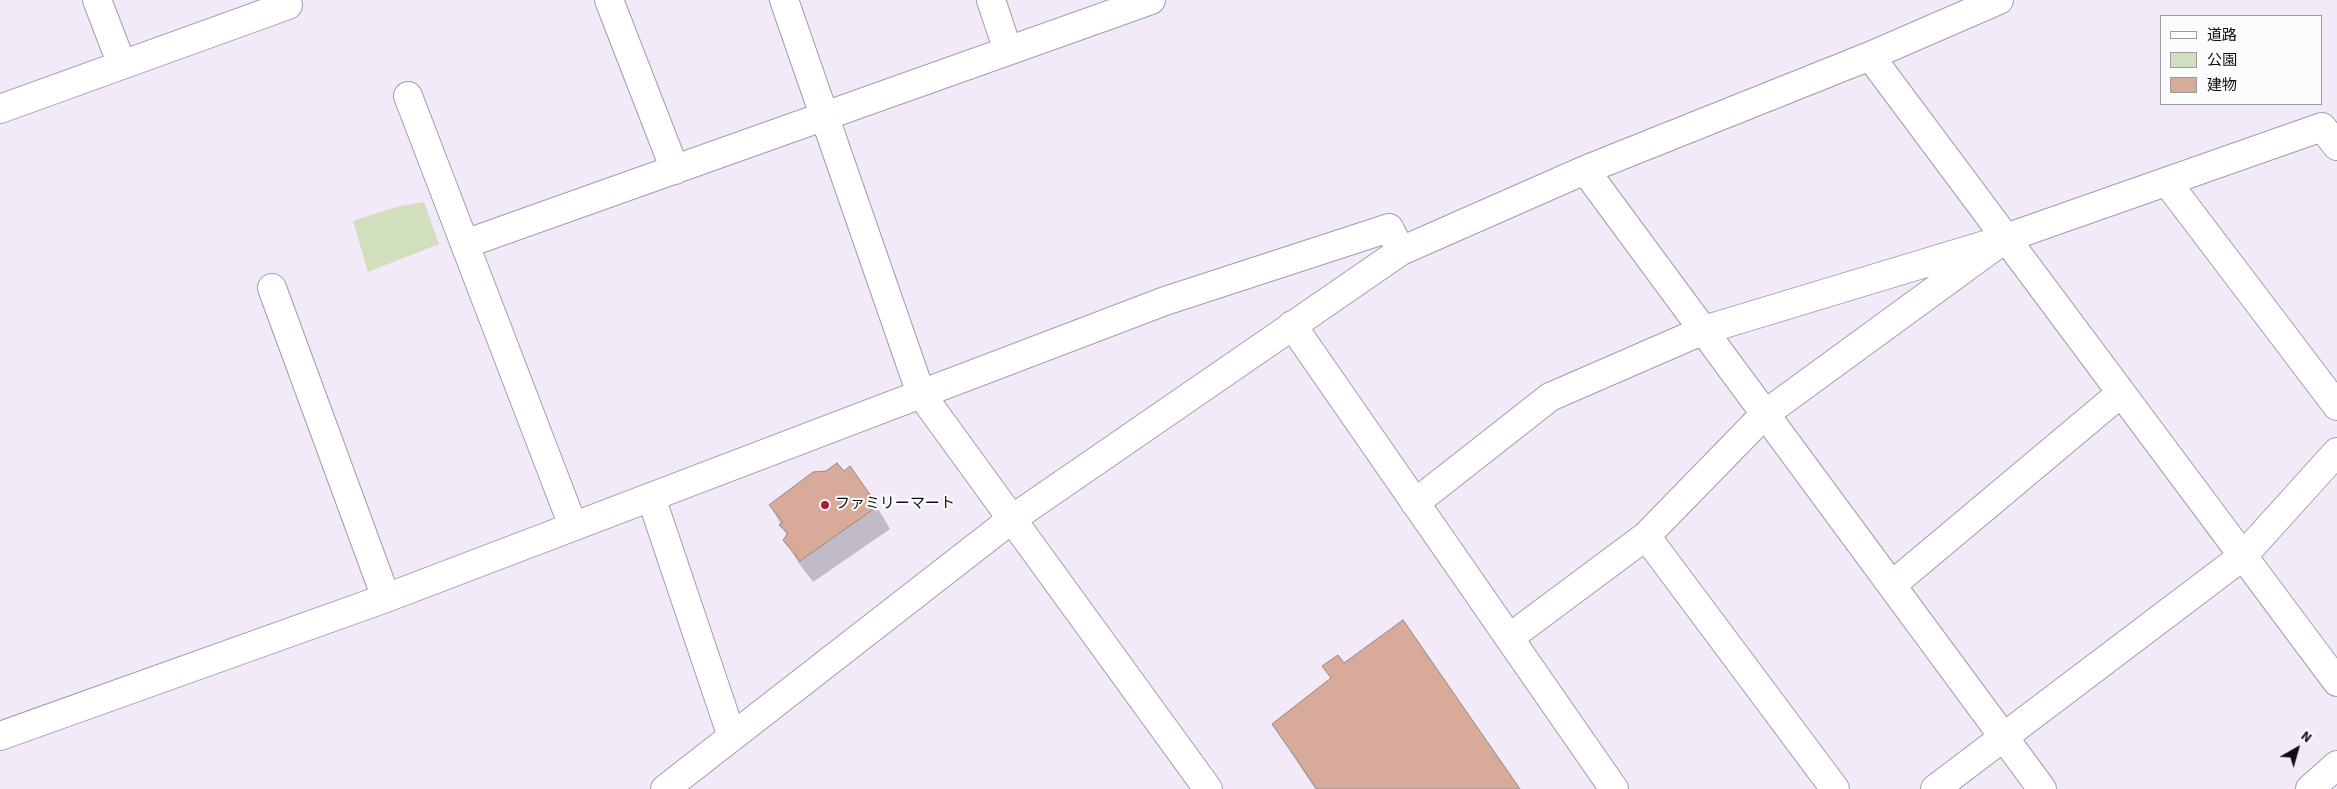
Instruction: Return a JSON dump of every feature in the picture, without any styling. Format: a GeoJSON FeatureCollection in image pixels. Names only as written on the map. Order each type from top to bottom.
{"type":"FeatureCollection","features":[{"type":"Feature","properties":{"kind":"street"},"geometry":{"type":"LineString","coordinates":[[97,0],[122,65]]}},
{"type":"Feature","properties":{"kind":"street"},"geometry":{"type":"LineString","coordinates":[[0,109],[288,5],[286,0]]}},
{"type":"Feature","properties":{"kind":"street"},"geometry":{"type":"LineString","coordinates":[[609,0],[675,170]]}},
{"type":"Feature","properties":{"kind":"street"},"geometry":{"type":"LineString","coordinates":[[784,0],[921,394],[1208,789]]}},
{"type":"Feature","properties":{"kind":"street"},"geometry":{"type":"LineString","coordinates":[[990,0],[1008,51]]}},
{"type":"Feature","properties":{"kind":"street"},"geometry":{"type":"LineString","coordinates":[[465,244],[1151,0]]}},
{"type":"Feature","properties":{"kind":"street"},"geometry":{"type":"LineString","coordinates":[[665,789],[1012,519],[1401,251],[1585,170],[1870,56],[1999,0]]}},
{"type":"Feature","properties":{"kind":"street"},"geometry":{"type":"LineString","coordinates":[[1870,56],[2337,682]]}},
{"type":"Feature","properties":{"kind":"street"},"geometry":{"type":"LineString","coordinates":[[408,96],[573,526]]}},
{"type":"Feature","properties":{"kind":"street"},"geometry":{"type":"LineString","coordinates":[[1416,504],[1550,397],[1704,330],[2006,238],[2322,127],[2337,146]]}},
{"type":"Feature","properties":{"kind":"street"},"geometry":{"type":"LineString","coordinates":[[1585,170],[2042,789]]}},
{"type":"Feature","properties":{"kind":"street"},"geometry":{"type":"LineString","coordinates":[[2168,182],[2337,406]]}},
{"type":"Feature","properties":{"kind":"street"},"geometry":{"type":"LineString","coordinates":[[0,736],[386,598],[1165,300],[1389,228],[1401,251]]}},
{"type":"Feature","properties":{"kind":"street"},"geometry":{"type":"LineString","coordinates":[[1509,638],[1646,536],[1765,414],[2006,238]]}},
{"type":"Feature","properties":{"kind":"street"},"geometry":{"type":"LineString","coordinates":[[272,288],[386,598]]}},
{"type":"Feature","properties":{"kind":"street"},"geometry":{"type":"LineString","coordinates":[[1292,325],[1614,789]]}},
{"type":"Feature","properties":{"kind":"street"},"geometry":{"type":"LineString","coordinates":[[1892,585],[2121,393]]}},
{"type":"Feature","properties":{"kind":"street"},"geometry":{"type":"LineString","coordinates":[[1935,789],[2243,556],[2337,452]]}},
{"type":"Feature","properties":{"kind":"street"},"geometry":{"type":"LineString","coordinates":[[651,497],[732,737]]}},
{"type":"Feature","properties":{"kind":"street"},"geometry":{"type":"LineString","coordinates":[[1646,536],[1835,789]]}},
{"type":"Feature","properties":{"kind":"green space"},"geometry":{"type":"Polygon","coordinates":[[[424,202],[439,244],[368,272],[353,221],[396,207],[424,202]]]}},
{"type":"Feature","properties":{"kind":"building"},"geometry":{"type":"Polygon","coordinates":[[[837,463],[844,471],[850,466],[878,506],[800,561],[783,540],[788,533],[779,525],[783,522],[769,505],[813,472],[826,471],[837,463]]]}},
{"type":"Feature","properties":{"kind":"building"},"geometry":{"type":"Polygon","coordinates":[[[1403,620],[1520,789],[1317,789],[1272,724],[1331,678],[1322,666],[1338,655],[1344,663],[1403,620]]]}},
{"type":"Feature","properties":{"kind":"place","name":"ファミリーマート"},"geometry":{"type":"Point","coordinates":[825,505]}}]}
